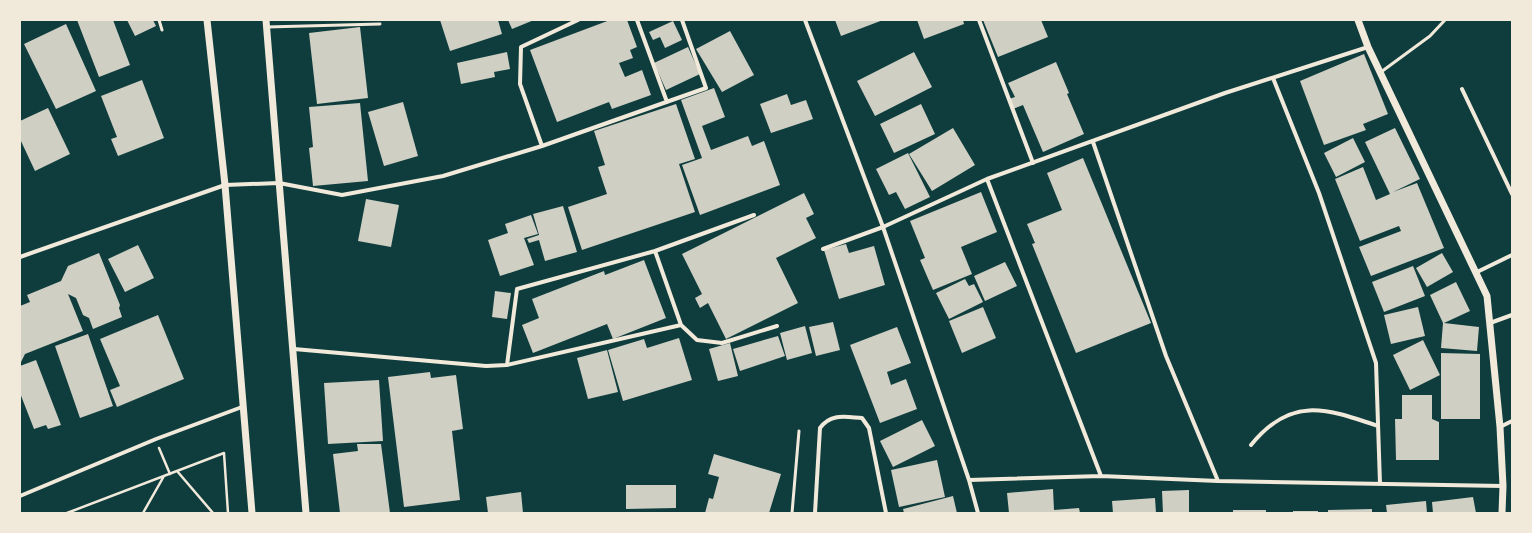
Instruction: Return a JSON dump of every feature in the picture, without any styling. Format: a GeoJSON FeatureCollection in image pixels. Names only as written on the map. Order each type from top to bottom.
{"type":"FeatureCollection","features":[{"type":"Feature","properties":{"kind":"street"},"geometry":{"type":"LineString","coordinates":[[207,20],[226,185],[242,406],[252,513]]}},
{"type":"Feature","properties":{"kind":"street"},"geometry":{"type":"LineString","coordinates":[[542,146],[520,84],[521,47],[578,20]]}},
{"type":"Feature","properties":{"kind":"street"},"geometry":{"type":"LineString","coordinates":[[637,20],[667,102]]}},
{"type":"Feature","properties":{"kind":"street"},"geometry":{"type":"LineString","coordinates":[[20,257],[226,185],[279,183],[342,195],[443,176],[542,146],[667,102],[706,88],[682,20]]}},
{"type":"Feature","properties":{"kind":"street"},"geometry":{"type":"LineString","coordinates":[[805,20],[883,227],[969,480],[978,513]]}},
{"type":"Feature","properties":{"kind":"street"},"geometry":{"type":"LineString","coordinates":[[979,20],[1033,163]]}},
{"type":"Feature","properties":{"kind":"street"},"geometry":{"type":"LineString","coordinates":[[1358,20],[1368,47],[1475,274],[1487,296],[1500,427],[1503,486],[1502,513]]}},
{"type":"Feature","properties":{"kind":"street"},"geometry":{"type":"LineString","coordinates":[[266,23],[294,349],[306,513]]}},
{"type":"Feature","properties":{"kind":"street"},"geometry":{"type":"LineString","coordinates":[[822,249],[883,227],[987,179],[1093,142],[1225,93],[1368,47]]}},
{"type":"Feature","properties":{"kind":"street"},"geometry":{"type":"LineString","coordinates":[[1273,78],[1319,193],[1376,363],[1380,484]]}},
{"type":"Feature","properties":{"kind":"street"},"geometry":{"type":"LineString","coordinates":[[1462,89],[1512,194]]}},
{"type":"Feature","properties":{"kind":"street"},"geometry":{"type":"LineString","coordinates":[[1093,142],[1166,356],[1218,481]]}},
{"type":"Feature","properties":{"kind":"street"},"geometry":{"type":"LineString","coordinates":[[987,179],[1101,476]]}},
{"type":"Feature","properties":{"kind":"street"},"geometry":{"type":"LineString","coordinates":[[507,366],[517,289],[655,251],[754,215]]}},
{"type":"Feature","properties":{"kind":"street"},"geometry":{"type":"LineString","coordinates":[[655,251],[681,325],[697,340],[722,343],[777,326]]}},
{"type":"Feature","properties":{"kind":"street"},"geometry":{"type":"LineString","coordinates":[[1475,274],[1512,255]]}},
{"type":"Feature","properties":{"kind":"street"},"geometry":{"type":"LineString","coordinates":[[1490,323],[1512,315]]}},
{"type":"Feature","properties":{"kind":"street"},"geometry":{"type":"LineString","coordinates":[[294,349],[486,366],[507,366],[681,325]]}},
{"type":"Feature","properties":{"kind":"street"},"geometry":{"type":"LineString","coordinates":[[20,496],[156,439],[242,406]]}},
{"type":"Feature","properties":{"kind":"street"},"geometry":{"type":"LineString","coordinates":[[1251,445],[1262,430],[1281,417],[1306,409],[1338,413],[1378,426]]}},
{"type":"Feature","properties":{"kind":"street"},"geometry":{"type":"LineString","coordinates":[[815,513],[820,428],[825,421],[837,416],[862,418],[869,428],[886,513]]}},
{"type":"Feature","properties":{"kind":"street"},"geometry":{"type":"LineString","coordinates":[[1500,427],[1512,421]]}},
{"type":"Feature","properties":{"kind":"street"},"geometry":{"type":"LineString","coordinates":[[969,480],[1101,476],[1218,481],[1503,486]]}},
{"type":"Feature","properties":{"kind":"lane"},"geometry":{"type":"LineString","coordinates":[[158,20],[162,30]]}},
{"type":"Feature","properties":{"kind":"lane"},"geometry":{"type":"LineString","coordinates":[[1381,72],[1430,36],[1445,20]]}},
{"type":"Feature","properties":{"kind":"lane"},"geometry":{"type":"LineString","coordinates":[[266,23],[380,24]]}},
{"type":"Feature","properties":{"kind":"lane"},"geometry":{"type":"LineString","coordinates":[[792,513],[798,431]]}},
{"type":"Feature","properties":{"kind":"path"},"geometry":{"type":"LineString","coordinates":[[156,439],[170,474]]}},
{"type":"Feature","properties":{"kind":"path"},"geometry":{"type":"LineString","coordinates":[[67,513],[224,453],[228,513]]}},
{"type":"Feature","properties":{"kind":"path"},"geometry":{"type":"LineString","coordinates":[[177,471],[213,513]]}},
{"type":"Feature","properties":{"kind":"path"},"geometry":{"type":"LineString","coordinates":[[143,513],[164,476]]}},
{"type":"Feature","properties":{"kind":"building"},"geometry":{"type":"Polygon","coordinates":[[[77,20],[113,20],[130,65],[99,77],[77,20]]]}},
{"type":"Feature","properties":{"kind":"building"},"geometry":{"type":"Polygon","coordinates":[[[127,20],[153,20],[156,26],[135,36],[127,20]]]}},
{"type":"Feature","properties":{"kind":"building"},"geometry":{"type":"Polygon","coordinates":[[[440,20],[498,20],[502,34],[450,51],[440,20]]]}},
{"type":"Feature","properties":{"kind":"building"},"geometry":{"type":"Polygon","coordinates":[[[508,20],[534,20],[512,29],[508,20]]]}},
{"type":"Feature","properties":{"kind":"building"},"geometry":{"type":"Polygon","coordinates":[[[610,20],[627,20],[637,47],[630,50],[633,58],[619,63],[625,77],[642,70],[651,95],[612,109],[609,102],[557,122],[530,50],[610,20]]]}},
{"type":"Feature","properties":{"kind":"building"},"geometry":{"type":"Polygon","coordinates":[[[835,20],[883,20],[841,36],[835,20]]]}},
{"type":"Feature","properties":{"kind":"building"},"geometry":{"type":"Polygon","coordinates":[[[917,20],[963,20],[964,24],[924,39],[917,20]]]}},
{"type":"Feature","properties":{"kind":"building"},"geometry":{"type":"Polygon","coordinates":[[[983,20],[1041,20],[1048,37],[998,57],[983,20]]]}},
{"type":"Feature","properties":{"kind":"building"},"geometry":{"type":"Polygon","coordinates":[[[673,21],[682,40],[665,48],[660,37],[653,40],[649,32],[673,21]]]}},
{"type":"Feature","properties":{"kind":"building"},"geometry":{"type":"Polygon","coordinates":[[[66,24],[96,91],[56,109],[24,44],[66,24]]]}},
{"type":"Feature","properties":{"kind":"building"},"geometry":{"type":"Polygon","coordinates":[[[360,27],[368,98],[317,104],[309,33],[360,27]]]}},
{"type":"Feature","properties":{"kind":"building"},"geometry":{"type":"Polygon","coordinates":[[[730,31],[754,75],[722,92],[696,49],[730,31]]]}},
{"type":"Feature","properties":{"kind":"building"},"geometry":{"type":"Polygon","coordinates":[[[688,47],[700,74],[666,90],[654,63],[688,47]]]}},
{"type":"Feature","properties":{"kind":"building"},"geometry":{"type":"Polygon","coordinates":[[[507,52],[510,69],[494,72],[495,77],[461,84],[457,63],[507,52]]]}},
{"type":"Feature","properties":{"kind":"building"},"geometry":{"type":"Polygon","coordinates":[[[914,52],[932,87],[875,116],[857,81],[914,52]]]}},
{"type":"Feature","properties":{"kind":"building"},"geometry":{"type":"Polygon","coordinates":[[[1364,54],[1388,114],[1363,124],[1366,130],[1324,145],[1300,81],[1364,54]]]}},
{"type":"Feature","properties":{"kind":"building"},"geometry":{"type":"Polygon","coordinates":[[[1056,62],[1069,93],[1067,94],[1084,134],[1043,152],[1023,105],[1013,109],[1009,99],[1015,97],[1008,83],[1056,62]]]}},
{"type":"Feature","properties":{"kind":"building"},"geometry":{"type":"Polygon","coordinates":[[[142,80],[164,138],[118,156],[111,139],[117,137],[101,96],[142,80]]]}},
{"type":"Feature","properties":{"kind":"building"},"geometry":{"type":"Polygon","coordinates":[[[714,88],[725,117],[702,126],[711,150],[748,136],[752,146],[764,141],[780,185],[700,215],[682,165],[702,158],[681,100],[714,88]]]}},
{"type":"Feature","properties":{"kind":"building"},"geometry":{"type":"Polygon","coordinates":[[[787,94],[791,105],[806,100],[813,119],[771,133],[760,104],[787,94]]]}},
{"type":"Feature","properties":{"kind":"building"},"geometry":{"type":"Polygon","coordinates":[[[403,102],[418,156],[384,166],[368,112],[403,102]]]}},
{"type":"Feature","properties":{"kind":"building"},"geometry":{"type":"Polygon","coordinates":[[[360,103],[368,181],[313,186],[309,148],[313,147],[309,107],[360,103]]]}},
{"type":"Feature","properties":{"kind":"building"},"geometry":{"type":"Polygon","coordinates":[[[676,104],[695,159],[679,164],[695,212],[582,250],[568,207],[607,194],[598,167],[605,165],[594,131],[676,104]]]}},
{"type":"Feature","properties":{"kind":"building"},"geometry":{"type":"Polygon","coordinates":[[[921,104],[935,134],[894,153],[880,124],[921,104]]]}},
{"type":"Feature","properties":{"kind":"building"},"geometry":{"type":"Polygon","coordinates":[[[48,108],[70,154],[35,171],[20,139],[20,121],[48,108]]]}},
{"type":"Feature","properties":{"kind":"building"},"geometry":{"type":"Polygon","coordinates":[[[953,128],[975,165],[932,191],[909,154],[953,128]]]}},
{"type":"Feature","properties":{"kind":"building"},"geometry":{"type":"Polygon","coordinates":[[[1395,128],[1420,179],[1393,192],[1417,183],[1444,248],[1371,276],[1359,247],[1401,231],[1399,226],[1360,241],[1335,179],[1363,167],[1376,200],[1390,194],[1365,142],[1395,128]]]}},
{"type":"Feature","properties":{"kind":"building"},"geometry":{"type":"Polygon","coordinates":[[[1353,138],[1365,162],[1336,177],[1324,153],[1353,138]]]}},
{"type":"Feature","properties":{"kind":"building"},"geometry":{"type":"Polygon","coordinates":[[[908,153],[930,197],[905,209],[896,192],[889,195],[876,169],[908,153]]]}},
{"type":"Feature","properties":{"kind":"building"},"geometry":{"type":"Polygon","coordinates":[[[1083,158],[1151,323],[1076,353],[1032,244],[1035,243],[1027,224],[1062,210],[1047,173],[1083,158]]]}},
{"type":"Feature","properties":{"kind":"building"},"geometry":{"type":"Polygon","coordinates":[[[981,192],[997,232],[961,247],[972,274],[933,290],[920,260],[925,258],[910,221],[981,192]]]}},
{"type":"Feature","properties":{"kind":"building"},"geometry":{"type":"Polygon","coordinates":[[[804,193],[814,214],[806,218],[816,238],[776,258],[798,303],[726,339],[708,303],[700,308],[695,298],[702,294],[682,254],[804,193]]]}},
{"type":"Feature","properties":{"kind":"building"},"geometry":{"type":"Polygon","coordinates":[[[366,199],[399,205],[391,247],[358,241],[366,199]]]}},
{"type":"Feature","properties":{"kind":"building"},"geometry":{"type":"Polygon","coordinates":[[[563,206],[577,252],[545,261],[539,240],[529,243],[527,239],[539,235],[533,214],[563,206]]]}},
{"type":"Feature","properties":{"kind":"building"},"geometry":{"type":"Polygon","coordinates":[[[531,215],[538,234],[524,238],[534,265],[500,276],[488,240],[508,233],[505,224],[531,215]]]}},
{"type":"Feature","properties":{"kind":"building"},"geometry":{"type":"Polygon","coordinates":[[[846,244],[849,253],[874,246],[885,285],[839,299],[824,250],[846,244]]]}},
{"type":"Feature","properties":{"kind":"building"},"geometry":{"type":"Polygon","coordinates":[[[138,245],[154,278],[125,292],[108,259],[138,245]]]}},
{"type":"Feature","properties":{"kind":"building"},"geometry":{"type":"Polygon","coordinates":[[[99,253],[120,305],[119,308],[122,317],[93,329],[89,318],[83,315],[76,298],[68,294],[83,331],[25,354],[20,364],[20,306],[30,302],[27,295],[61,281],[68,266],[99,253]]]}},
{"type":"Feature","properties":{"kind":"building"},"geometry":{"type":"Polygon","coordinates":[[[1442,253],[1453,272],[1427,287],[1416,268],[1442,253]]]}},
{"type":"Feature","properties":{"kind":"building"},"geometry":{"type":"Polygon","coordinates":[[[644,260],[666,318],[613,339],[607,324],[533,353],[522,325],[539,318],[532,299],[604,271],[605,275],[644,260]]]}},
{"type":"Feature","properties":{"kind":"building"},"geometry":{"type":"Polygon","coordinates":[[[1005,262],[1017,286],[985,301],[974,276],[1005,262]]]}},
{"type":"Feature","properties":{"kind":"building"},"geometry":{"type":"Polygon","coordinates":[[[1413,266],[1425,296],[1384,312],[1372,282],[1413,266]]]}},
{"type":"Feature","properties":{"kind":"building"},"geometry":{"type":"Polygon","coordinates":[[[965,279],[969,286],[974,284],[983,302],[949,319],[936,293],[965,279]]]}},
{"type":"Feature","properties":{"kind":"building"},"geometry":{"type":"Polygon","coordinates":[[[1456,282],[1470,311],[1444,323],[1479,327],[1477,351],[1441,348],[1443,323],[1430,295],[1456,282]]]}},
{"type":"Feature","properties":{"kind":"building"},"geometry":{"type":"Polygon","coordinates":[[[495,291],[511,293],[507,319],[492,317],[495,291]]]}},
{"type":"Feature","properties":{"kind":"building"},"geometry":{"type":"Polygon","coordinates":[[[983,307],[996,338],[962,353],[949,321],[983,307]]]}},
{"type":"Feature","properties":{"kind":"building"},"geometry":{"type":"Polygon","coordinates":[[[1418,307],[1425,336],[1391,344],[1384,315],[1418,307]]]}},
{"type":"Feature","properties":{"kind":"building"},"geometry":{"type":"Polygon","coordinates":[[[158,315],[184,379],[117,407],[110,390],[120,386],[100,339],[158,315]]]}},
{"type":"Feature","properties":{"kind":"building"},"geometry":{"type":"Polygon","coordinates":[[[833,322],[840,350],[816,356],[809,327],[833,322]]]}},
{"type":"Feature","properties":{"kind":"building"},"geometry":{"type":"Polygon","coordinates":[[[805,326],[812,353],[787,360],[780,333],[805,326]]]}},
{"type":"Feature","properties":{"kind":"building"},"geometry":{"type":"Polygon","coordinates":[[[897,327],[911,363],[887,372],[891,385],[906,379],[917,409],[880,423],[850,345],[897,327]]]}},
{"type":"Feature","properties":{"kind":"building"},"geometry":{"type":"Polygon","coordinates":[[[88,334],[113,406],[80,418],[55,346],[88,334]]]}},
{"type":"Feature","properties":{"kind":"building"},"geometry":{"type":"Polygon","coordinates":[[[778,336],[785,356],[740,371],[733,349],[778,336]]]}},
{"type":"Feature","properties":{"kind":"building"},"geometry":{"type":"Polygon","coordinates":[[[679,338],[692,380],[623,401],[608,350],[644,339],[647,348],[679,338]]]}},
{"type":"Feature","properties":{"kind":"building"},"geometry":{"type":"Polygon","coordinates":[[[1423,340],[1440,375],[1410,390],[1393,355],[1423,340]]]}},
{"type":"Feature","properties":{"kind":"building"},"geometry":{"type":"Polygon","coordinates":[[[730,343],[738,376],[718,381],[709,349],[730,343]]]}},
{"type":"Feature","properties":{"kind":"building"},"geometry":{"type":"Polygon","coordinates":[[[607,350],[618,392],[588,399],[577,358],[607,350]]]}},
{"type":"Feature","properties":{"kind":"building"},"geometry":{"type":"Polygon","coordinates":[[[1441,353],[1480,354],[1480,419],[1441,419],[1441,353]]]}},
{"type":"Feature","properties":{"kind":"building"},"geometry":{"type":"Polygon","coordinates":[[[36,360],[61,425],[48,429],[46,425],[34,429],[20,393],[20,366],[36,360]]]}},
{"type":"Feature","properties":{"kind":"building"},"geometry":{"type":"Polygon","coordinates":[[[430,372],[431,378],[456,375],[463,429],[452,431],[460,500],[404,507],[388,377],[430,372]]]}},
{"type":"Feature","properties":{"kind":"building"},"geometry":{"type":"Polygon","coordinates":[[[379,380],[383,441],[328,444],[324,383],[379,380]]]}},
{"type":"Feature","properties":{"kind":"building"},"geometry":{"type":"Polygon","coordinates":[[[1402,395],[1432,395],[1432,419],[1439,422],[1439,460],[1396,460],[1395,419],[1402,419],[1402,395]]]}},
{"type":"Feature","properties":{"kind":"building"},"geometry":{"type":"Polygon","coordinates":[[[922,420],[935,446],[893,467],[880,441],[922,420]]]}},
{"type":"Feature","properties":{"kind":"building"},"geometry":{"type":"Polygon","coordinates":[[[357,444],[381,444],[390,513],[340,513],[333,454],[358,451],[357,444]]]}},
{"type":"Feature","properties":{"kind":"building"},"geometry":{"type":"Polygon","coordinates":[[[714,454],[781,474],[769,513],[705,513],[709,498],[713,499],[719,477],[708,474],[714,454]]]}},
{"type":"Feature","properties":{"kind":"building"},"geometry":{"type":"Polygon","coordinates":[[[937,460],[945,497],[899,507],[891,470],[937,460]]]}},
{"type":"Feature","properties":{"kind":"building"},"geometry":{"type":"Polygon","coordinates":[[[626,485],[676,485],[676,508],[626,509],[626,485]]]}},
{"type":"Feature","properties":{"kind":"building"},"geometry":{"type":"Polygon","coordinates":[[[1053,489],[1054,510],[1079,508],[1080,513],[1009,513],[1007,493],[1053,489]]]}},
{"type":"Feature","properties":{"kind":"building"},"geometry":{"type":"Polygon","coordinates":[[[1189,490],[1189,513],[1163,513],[1162,491],[1189,490]]]}},
{"type":"Feature","properties":{"kind":"building"},"geometry":{"type":"Polygon","coordinates":[[[521,492],[523,513],[488,513],[486,497],[521,492]]]}},
{"type":"Feature","properties":{"kind":"building"},"geometry":{"type":"Polygon","coordinates":[[[953,496],[957,513],[904,513],[903,509],[953,496]]]}},
{"type":"Feature","properties":{"kind":"building"},"geometry":{"type":"Polygon","coordinates":[[[1473,497],[1476,513],[1433,513],[1432,502],[1473,497]]]}},
{"type":"Feature","properties":{"kind":"building"},"geometry":{"type":"Polygon","coordinates":[[[1155,498],[1156,513],[1113,513],[1112,501],[1155,498]]]}},
{"type":"Feature","properties":{"kind":"building"},"geometry":{"type":"Polygon","coordinates":[[[1426,501],[1427,513],[1387,513],[1386,505],[1426,501]]]}},
{"type":"Feature","properties":{"kind":"building"},"geometry":{"type":"Polygon","coordinates":[[[1372,509],[1372,513],[1328,513],[1328,510],[1372,509]]]}},
{"type":"Feature","properties":{"kind":"building"},"geometry":{"type":"Polygon","coordinates":[[[1233,510],[1266,510],[1266,513],[1233,513],[1233,510]]]}},
{"type":"Feature","properties":{"kind":"building"},"geometry":{"type":"Polygon","coordinates":[[[1293,511],[1318,511],[1318,513],[1293,513],[1293,511]]]}}]}
